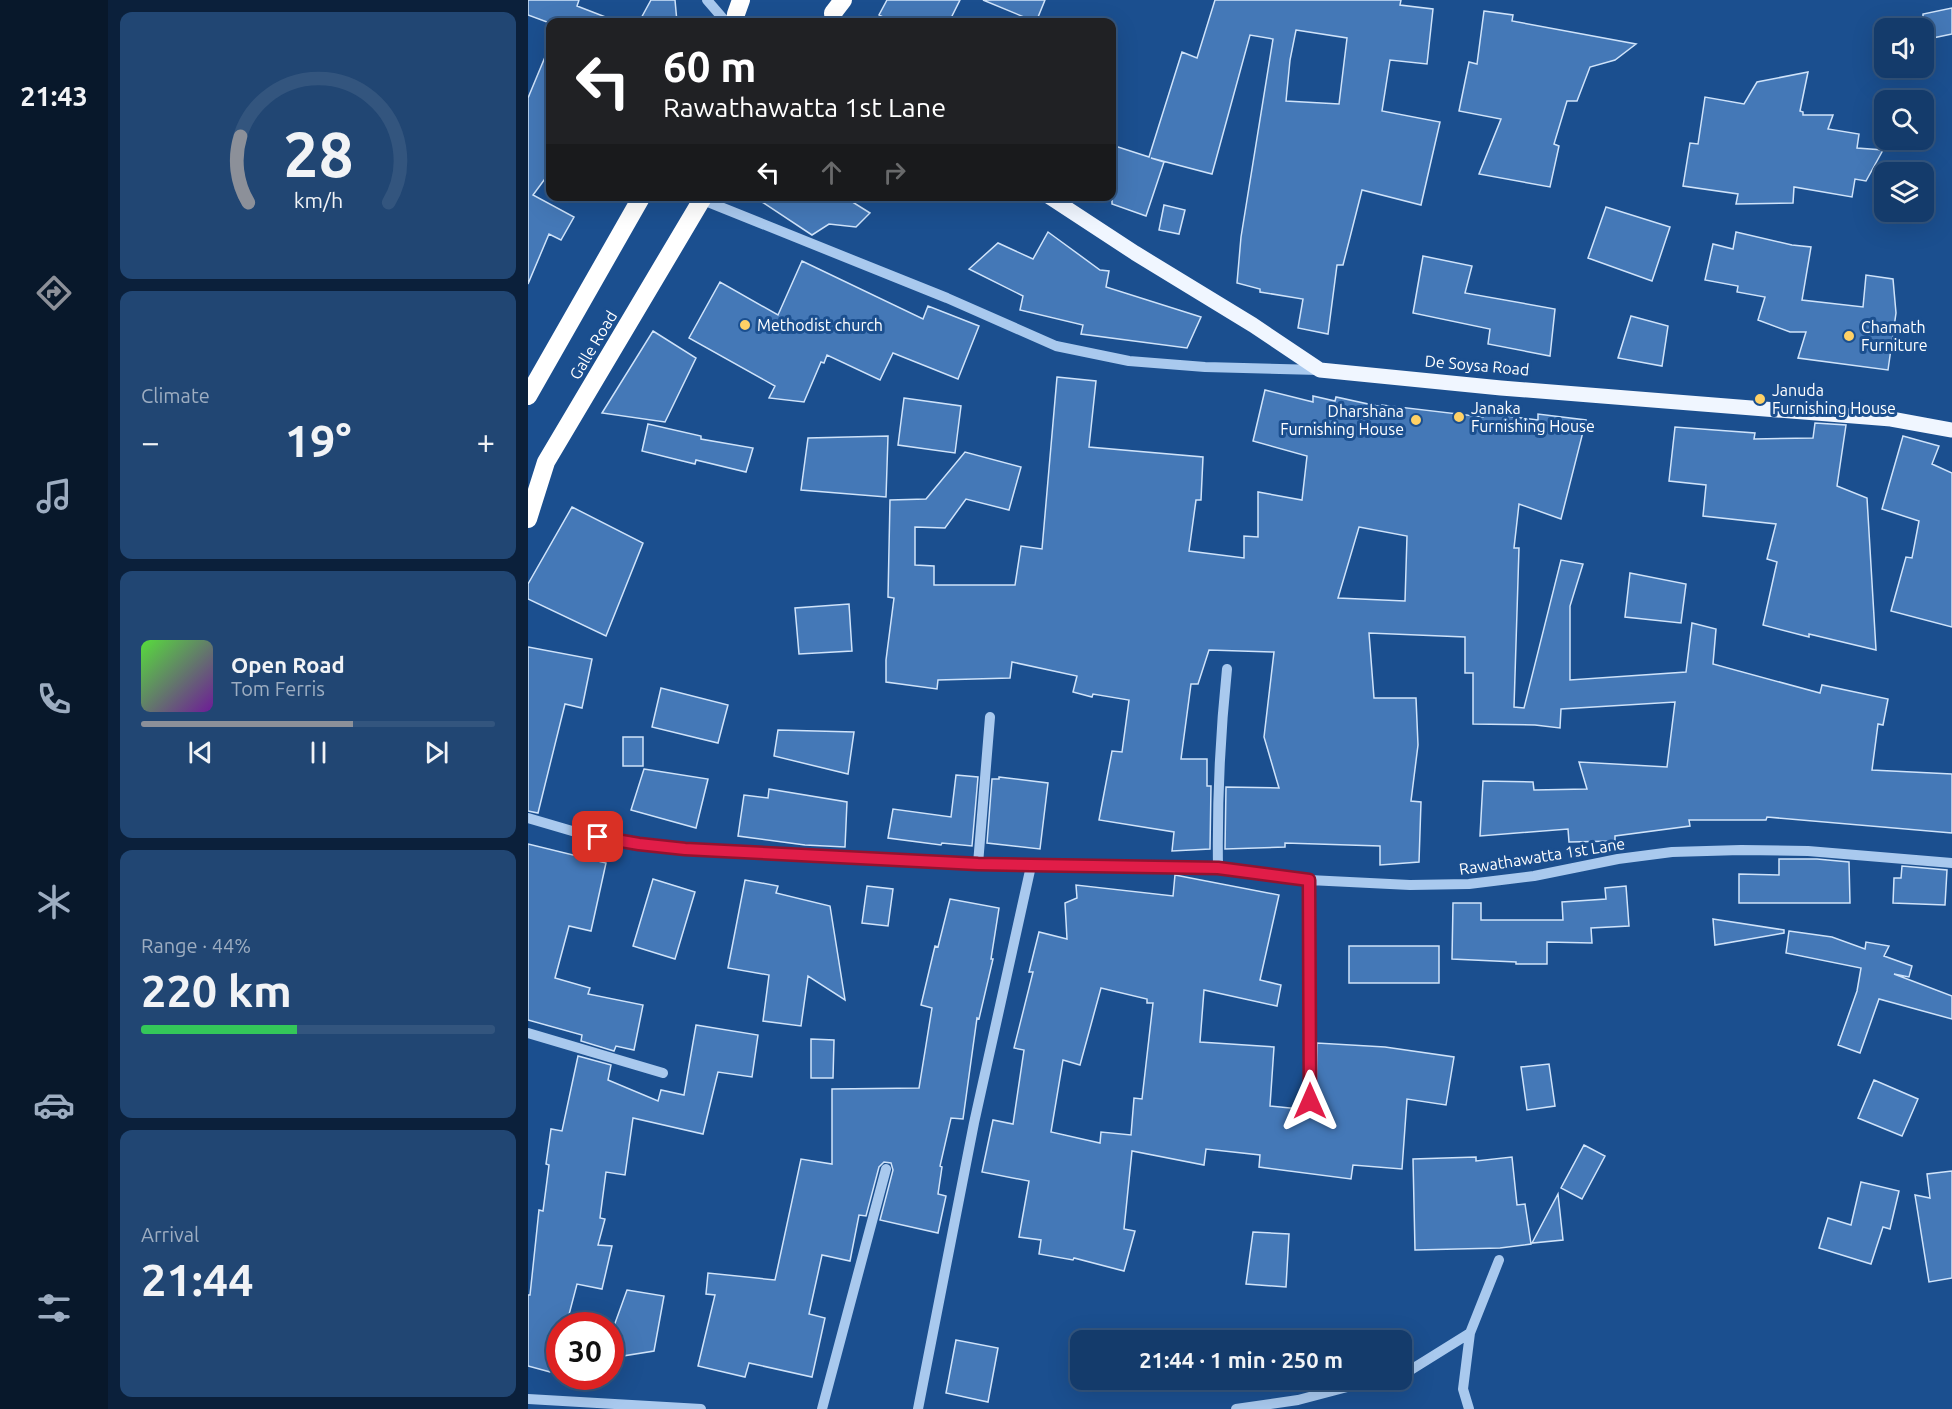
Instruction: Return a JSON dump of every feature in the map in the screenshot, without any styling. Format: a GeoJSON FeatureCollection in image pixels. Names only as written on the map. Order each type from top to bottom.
{"type":"FeatureCollection","features":[{"type":"Feature","properties":{"kind":"highway"},"geometry":{"type":"LineString","coordinates":[[736,18],[741,0]]}},
{"type":"Feature","properties":{"kind":"highway","name":"Galle Road"},"geometry":{"type":"LineString","coordinates":[[528,396],[639,201]]}},
{"type":"Feature","properties":{"kind":"highway","name":"Galle Road"},"geometry":{"type":"LineString","coordinates":[[528,519],[546,462],[697,201]]}},
{"type":"Feature","properties":{"kind":"main road","name":"De Soysa Road"},"geometry":{"type":"LineString","coordinates":[[1056,201],[1135,253],[1253,325],[1320,370],[1501,388],[1891,419],[1952,430]]}},
{"type":"Feature","properties":{"kind":"street"},"geometry":{"type":"LineString","coordinates":[[707,0],[723,18]]}},
{"type":"Feature","properties":{"kind":"street"},"geometry":{"type":"LineString","coordinates":[[706,201],[947,298],[1056,346],[1129,361],[1320,370]]}},
{"type":"Feature","properties":{"kind":"street"},"geometry":{"type":"LineString","coordinates":[[1218,868],[1220,735],[1227,669]]}},
{"type":"Feature","properties":{"kind":"street"},"geometry":{"type":"LineString","coordinates":[[978,864],[990,717]]}},
{"type":"Feature","properties":{"kind":"street","name":"Rawathawatta 1st Lane"},"geometry":{"type":"LineString","coordinates":[[528,818],[579,833],[639,844],[685,849],[1030,866],[1218,868],[1309,880],[1410,885],[1469,884],[1534,876],[1661,854],[1741,850],[1808,851],[1952,863]]}},
{"type":"Feature","properties":{"kind":"street"},"geometry":{"type":"LineString","coordinates":[[918,1409],[974,1123],[1030,866]]}},
{"type":"Feature","properties":{"kind":"street"},"geometry":{"type":"LineString","coordinates":[[1309,880],[1310,1101]]}},
{"type":"Feature","properties":{"kind":"street"},"geometry":{"type":"LineString","coordinates":[[528,1033],[663,1073]]}},
{"type":"Feature","properties":{"kind":"street"},"geometry":{"type":"LineString","coordinates":[[822,1409],[886,1169]]}},
{"type":"Feature","properties":{"kind":"street"},"geometry":{"type":"LineString","coordinates":[[1469,1409],[1463,1389],[1470,1333],[1499,1260]]}},
{"type":"Feature","properties":{"kind":"street"},"geometry":{"type":"LineString","coordinates":[[1412,1369],[1470,1333]]}},
{"type":"Feature","properties":{"kind":"street"},"geometry":{"type":"LineString","coordinates":[[1236,1409],[1298,1400],[1336,1390]]}},
{"type":"Feature","properties":{"kind":"street"},"geometry":{"type":"LineString","coordinates":[[528,1399],[701,1409]]}},
{"type":"Feature","properties":{"kind":"building"},"geometry":{"type":"Polygon","coordinates":[[[528,0],[579,0],[577,6],[608,18],[546,18],[546,22],[528,15],[528,0]]]}},
{"type":"Feature","properties":{"kind":"building"},"geometry":{"type":"Polygon","coordinates":[[[651,0],[675,0],[677,18],[641,18],[651,0]]]}},
{"type":"Feature","properties":{"kind":"building"},"geometry":{"type":"Polygon","coordinates":[[[887,0],[960,0],[951,18],[885,18],[879,15],[887,0]]]}},
{"type":"Feature","properties":{"kind":"building"},"geometry":{"type":"Polygon","coordinates":[[[983,0],[1045,0],[1038,18],[1026,18],[983,0]]]}},
{"type":"Feature","properties":{"kind":"building"},"geometry":{"type":"Polygon","coordinates":[[[1215,0],[1401,0],[1400,5],[1433,9],[1427,64],[1390,60],[1382,111],[1440,122],[1421,205],[1362,190],[1343,265],[1337,265],[1328,334],[1298,328],[1303,299],[1260,292],[1260,289],[1237,283],[1241,237],[1273,39],[1250,35],[1212,174],[1151,158],[1164,162],[1146,216],[1112,204],[1112,201],[1116,201],[1116,146],[1149,157],[1182,52],[1197,58],[1215,0]],[[1296,30],[1286,101],[1339,104],[1347,38],[1296,30]]]}},
{"type":"Feature","properties":{"kind":"building"},"geometry":{"type":"Polygon","coordinates":[[[1952,8],[1952,34],[1934,38],[1934,18],[1923,18],[1923,14],[1952,8]]]}},
{"type":"Feature","properties":{"kind":"building"},"geometry":{"type":"Polygon","coordinates":[[[1484,11],[1513,15],[1512,21],[1636,44],[1615,60],[1590,67],[1577,101],[1567,101],[1554,144],[1559,146],[1550,187],[1479,174],[1501,119],[1459,111],[1469,62],[1477,64],[1484,11]]]}},
{"type":"Feature","properties":{"kind":"building"},"geometry":{"type":"Polygon","coordinates":[[[546,55],[546,177],[533,195],[574,217],[561,240],[549,234],[528,284],[528,98],[546,55]]]}},
{"type":"Feature","properties":{"kind":"building"},"geometry":{"type":"Polygon","coordinates":[[[1808,72],[1800,111],[1803,115],[1833,115],[1828,129],[1859,134],[1857,148],[1883,150],[1876,162],[1874,162],[1866,181],[1855,179],[1852,197],[1794,187],[1793,203],[1736,204],[1738,194],[1683,186],[1690,143],[1698,144],[1705,97],[1744,104],[1757,82],[1808,72]]]}},
{"type":"Feature","properties":{"kind":"building"},"geometry":{"type":"Polygon","coordinates":[[[761,201],[851,201],[870,213],[856,227],[829,224],[812,235],[761,201]]]}},
{"type":"Feature","properties":{"kind":"building"},"geometry":{"type":"Polygon","coordinates":[[[1164,205],[1185,210],[1179,234],[1159,230],[1164,205]]]}},
{"type":"Feature","properties":{"kind":"building"},"geometry":{"type":"Polygon","coordinates":[[[1606,207],[1670,227],[1652,281],[1588,258],[1606,207]]]}},
{"type":"Feature","properties":{"kind":"building"},"geometry":{"type":"Polygon","coordinates":[[[1048,232],[1100,270],[1109,271],[1106,287],[1201,317],[1187,348],[1081,334],[1083,325],[1020,310],[1023,296],[969,269],[998,243],[1033,259],[1048,232]]]}},
{"type":"Feature","properties":{"kind":"building"},"geometry":{"type":"Polygon","coordinates":[[[1736,232],[1811,247],[1802,300],[1863,307],[1866,275],[1893,279],[1896,313],[1888,370],[1798,358],[1806,332],[1790,332],[1758,320],[1765,297],[1737,292],[1738,286],[1705,280],[1713,244],[1733,249],[1736,232]]]}},
{"type":"Feature","properties":{"kind":"building"},"geometry":{"type":"Polygon","coordinates":[[[1423,256],[1472,266],[1465,293],[1555,309],[1550,356],[1488,344],[1490,329],[1413,313],[1423,256]]]}},
{"type":"Feature","properties":{"kind":"building"},"geometry":{"type":"Polygon","coordinates":[[[802,261],[923,319],[928,306],[979,326],[958,379],[893,353],[880,380],[827,355],[824,363],[821,362],[804,402],[769,398],[775,386],[689,338],[720,282],[778,315],[802,261]]]}},
{"type":"Feature","properties":{"kind":"building"},"geometry":{"type":"Polygon","coordinates":[[[1631,316],[1668,326],[1662,366],[1618,358],[1631,316]]]}},
{"type":"Feature","properties":{"kind":"building"},"geometry":{"type":"Polygon","coordinates":[[[653,331],[696,358],[665,422],[602,413],[653,331]]]}},
{"type":"Feature","properties":{"kind":"building"},"geometry":{"type":"Polygon","coordinates":[[[1057,377],[1096,381],[1089,447],[1203,457],[1201,500],[1196,500],[1189,551],[1244,558],[1244,536],[1258,537],[1258,492],[1302,500],[1307,456],[1253,441],[1265,390],[1313,402],[1313,396],[1335,401],[1336,397],[1382,407],[1382,405],[1483,417],[1483,413],[1538,420],[1538,414],[1586,420],[1561,519],[1519,504],[1514,548],[1519,548],[1514,707],[1524,708],[1561,560],[1583,564],[1570,606],[1570,680],[1686,672],[1692,623],[1716,629],[1713,664],[1820,693],[1822,685],[1888,699],[1883,725],[1878,724],[1872,770],[1952,774],[1952,833],[1767,817],[1766,820],[1689,820],[1690,826],[1615,836],[1615,841],[1569,842],[1568,829],[1480,836],[1483,781],[1533,782],[1534,790],[1587,789],[1579,762],[1667,767],[1675,702],[1561,709],[1560,728],[1535,725],[1473,724],[1473,673],[1465,673],[1465,637],[1369,633],[1374,698],[1416,698],[1418,745],[1411,801],[1421,802],[1419,862],[1380,865],[1380,846],[1285,843],[1285,847],[1225,849],[1226,787],[1279,788],[1264,737],[1274,652],[1209,650],[1198,684],[1191,684],[1181,759],[1207,759],[1207,786],[1211,786],[1210,849],[1172,851],[1174,832],[1099,820],[1112,751],[1122,752],[1129,700],[1093,694],[1092,697],[1073,692],[1077,676],[1012,662],[1010,678],[938,680],[937,689],[886,682],[886,660],[894,598],[888,597],[890,500],[926,499],[965,452],[1021,467],[1009,510],[966,499],[945,528],[915,527],[915,565],[934,566],[934,585],[1015,585],[1021,546],[1042,549],[1057,377]],[[1359,527],[1338,598],[1405,601],[1407,536],[1359,527]]]}},
{"type":"Feature","properties":{"kind":"building"},"geometry":{"type":"Polygon","coordinates":[[[904,398],[961,406],[955,453],[898,445],[904,398]]]}},
{"type":"Feature","properties":{"kind":"building"},"geometry":{"type":"Polygon","coordinates":[[[1815,423],[1846,425],[1837,486],[1867,498],[1876,650],[1763,625],[1777,562],[1767,559],[1776,524],[1703,516],[1706,485],[1669,481],[1675,427],[1755,433],[1754,439],[1813,438],[1815,423]]]}},
{"type":"Feature","properties":{"kind":"building"},"geometry":{"type":"Polygon","coordinates":[[[648,424],[701,436],[701,439],[753,448],[746,472],[696,460],[695,464],[642,451],[648,424]]]}},
{"type":"Feature","properties":{"kind":"building"},"geometry":{"type":"Polygon","coordinates":[[[888,436],[886,497],[801,490],[808,438],[888,436]]]}},
{"type":"Feature","properties":{"kind":"building"},"geometry":{"type":"Polygon","coordinates":[[[1903,436],[1939,446],[1932,464],[1952,473],[1952,627],[1891,611],[1906,557],[1912,558],[1919,521],[1882,509],[1903,436]]]}},
{"type":"Feature","properties":{"kind":"building"},"geometry":{"type":"Polygon","coordinates":[[[572,507],[643,543],[606,636],[528,599],[528,584],[572,507]]]}},
{"type":"Feature","properties":{"kind":"building"},"geometry":{"type":"Polygon","coordinates":[[[1630,573],[1686,584],[1681,623],[1625,617],[1630,573]]]}},
{"type":"Feature","properties":{"kind":"building"},"geometry":{"type":"Polygon","coordinates":[[[849,604],[852,651],[799,654],[795,608],[849,604]]]}},
{"type":"Feature","properties":{"kind":"building"},"geometry":{"type":"Polygon","coordinates":[[[528,647],[592,659],[582,708],[565,704],[538,813],[528,811],[528,647]]]}},
{"type":"Feature","properties":{"kind":"building"},"geometry":{"type":"Polygon","coordinates":[[[661,688],[728,705],[718,743],[652,727],[661,688]]]}},
{"type":"Feature","properties":{"kind":"building"},"geometry":{"type":"Polygon","coordinates":[[[778,730],[854,732],[848,774],[774,756],[778,730]]]}},
{"type":"Feature","properties":{"kind":"building"},"geometry":{"type":"Polygon","coordinates":[[[623,737],[643,737],[643,766],[623,766],[623,737]]]}},
{"type":"Feature","properties":{"kind":"building"},"geometry":{"type":"Polygon","coordinates":[[[644,769],[708,779],[696,828],[631,810],[644,769]]]}},
{"type":"Feature","properties":{"kind":"building"},"geometry":{"type":"Polygon","coordinates":[[[956,775],[978,777],[972,846],[942,843],[941,845],[888,838],[893,809],[951,817],[956,775]]]}},
{"type":"Feature","properties":{"kind":"building"},"geometry":{"type":"Polygon","coordinates":[[[999,777],[1048,783],[1040,849],[987,843],[992,779],[999,779],[999,777]]]}},
{"type":"Feature","properties":{"kind":"building"},"geometry":{"type":"Polygon","coordinates":[[[769,789],[847,802],[845,847],[805,845],[738,836],[744,795],[768,798],[769,789]]]}},
{"type":"Feature","properties":{"kind":"building"},"geometry":{"type":"Polygon","coordinates":[[[528,844],[606,863],[591,931],[569,926],[555,978],[590,988],[588,994],[643,1005],[634,1050],[616,1046],[614,1051],[581,1041],[582,1035],[528,1020],[528,844]]]}},
{"type":"Feature","properties":{"kind":"building"},"geometry":{"type":"Polygon","coordinates":[[[1779,859],[1849,862],[1850,903],[1739,903],[1739,874],[1779,875],[1779,859]]]}},
{"type":"Feature","properties":{"kind":"building"},"geometry":{"type":"Polygon","coordinates":[[[1902,866],[1947,870],[1945,905],[1893,903],[1894,878],[1901,878],[1902,866]]]}},
{"type":"Feature","properties":{"kind":"building"},"geometry":{"type":"Polygon","coordinates":[[[1175,875],[1279,895],[1260,980],[1281,985],[1277,1006],[1204,990],[1200,1042],[1274,1047],[1270,1106],[1310,1110],[1316,1105],[1317,1043],[1385,1047],[1454,1057],[1446,1105],[1407,1099],[1402,1169],[1353,1165],[1351,1179],[1259,1167],[1260,1155],[1206,1149],[1204,1165],[1132,1151],[1124,1229],[1135,1231],[1124,1271],[1074,1258],[1073,1260],[1039,1254],[1041,1240],[1019,1237],[1029,1181],[982,1172],[993,1120],[1013,1124],[1024,1050],[1014,1048],[1033,972],[1029,972],[1039,932],[1067,939],[1065,903],[1077,898],[1076,885],[1173,896],[1175,875]],[[1101,988],[1080,1065],[1063,1060],[1051,1132],[1100,1143],[1101,1132],[1131,1135],[1134,1098],[1142,1099],[1153,1003],[1147,1003],[1147,999],[1101,988]]]}},
{"type":"Feature","properties":{"kind":"building"},"geometry":{"type":"Polygon","coordinates":[[[653,879],[695,892],[675,959],[633,946],[653,879]]]}},
{"type":"Feature","properties":{"kind":"building"},"geometry":{"type":"Polygon","coordinates":[[[745,880],[778,886],[776,893],[830,906],[845,1000],[808,976],[801,1026],[763,1021],[769,975],[728,968],[745,880]]]}},
{"type":"Feature","properties":{"kind":"building"},"geometry":{"type":"Polygon","coordinates":[[[867,886],[893,889],[888,926],[862,923],[867,886]]]}},
{"type":"Feature","properties":{"kind":"building"},"geometry":{"type":"Polygon","coordinates":[[[1626,886],[1629,926],[1591,928],[1592,943],[1547,942],[1547,964],[1452,959],[1453,903],[1481,903],[1481,920],[1563,920],[1562,902],[1606,899],[1605,888],[1626,886]]]}},
{"type":"Feature","properties":{"kind":"building"},"geometry":{"type":"Polygon","coordinates":[[[950,899],[999,908],[991,959],[993,959],[979,1019],[977,1018],[963,1119],[951,1118],[940,1166],[942,1167],[938,1194],[946,1196],[938,1233],[880,1220],[893,1170],[891,1163],[884,1162],[879,1167],[866,1216],[859,1215],[850,1261],[822,1255],[809,1314],[825,1318],[812,1377],[749,1363],[745,1377],[698,1366],[715,1295],[706,1294],[708,1273],[775,1280],[801,1159],[832,1164],[832,1089],[919,1088],[932,1008],[921,1005],[935,946],[938,947],[950,899]]]}},
{"type":"Feature","properties":{"kind":"building"},"geometry":{"type":"Polygon","coordinates":[[[1713,919],[1784,930],[1784,933],[1715,945],[1713,919]]]}},
{"type":"Feature","properties":{"kind":"building"},"geometry":{"type":"Polygon","coordinates":[[[1789,931],[1832,937],[1865,949],[1866,942],[1889,946],[1884,956],[1912,966],[1909,977],[1894,974],[1952,996],[1952,1019],[1879,999],[1860,1053],[1838,1045],[1857,991],[1861,968],[1786,953],[1789,931]]]}},
{"type":"Feature","properties":{"kind":"building"},"geometry":{"type":"Polygon","coordinates":[[[1349,946],[1439,946],[1439,983],[1349,983],[1349,946]]]}},
{"type":"Feature","properties":{"kind":"building"},"geometry":{"type":"Polygon","coordinates":[[[696,1025],[758,1035],[752,1077],[718,1072],[703,1134],[633,1118],[625,1175],[606,1172],[600,1218],[605,1219],[598,1245],[612,1246],[602,1289],[577,1284],[570,1312],[546,1312],[546,1371],[528,1366],[528,1295],[530,1295],[539,1210],[543,1211],[551,1129],[562,1131],[578,1056],[611,1065],[608,1080],[658,1101],[661,1090],[684,1095],[696,1025]]]}},
{"type":"Feature","properties":{"kind":"building"},"geometry":{"type":"Polygon","coordinates":[[[811,1039],[834,1040],[833,1078],[811,1078],[811,1039]]]}},
{"type":"Feature","properties":{"kind":"building"},"geometry":{"type":"Polygon","coordinates":[[[1549,1064],[1555,1106],[1527,1110],[1521,1067],[1549,1064]]]}},
{"type":"Feature","properties":{"kind":"building"},"geometry":{"type":"Polygon","coordinates":[[[1874,1080],[1918,1099],[1902,1136],[1858,1118],[1874,1080]]]}},
{"type":"Feature","properties":{"kind":"building"},"geometry":{"type":"Polygon","coordinates":[[[1584,1145],[1605,1156],[1582,1199],[1561,1188],[1584,1145]]]}},
{"type":"Feature","properties":{"kind":"building"},"geometry":{"type":"Polygon","coordinates":[[[1476,1157],[1476,1161],[1512,1157],[1517,1205],[1525,1204],[1531,1244],[1500,1248],[1415,1250],[1413,1159],[1476,1157]]]}},
{"type":"Feature","properties":{"kind":"building"},"geometry":{"type":"Polygon","coordinates":[[[1952,1171],[1952,1278],[1929,1282],[1915,1195],[1930,1198],[1927,1174],[1952,1171]]]}},
{"type":"Feature","properties":{"kind":"building"},"geometry":{"type":"Polygon","coordinates":[[[1861,1182],[1899,1191],[1890,1229],[1883,1227],[1871,1264],[1819,1248],[1828,1218],[1851,1225],[1861,1182]]]}},
{"type":"Feature","properties":{"kind":"building"},"geometry":{"type":"Polygon","coordinates":[[[1558,1194],[1563,1240],[1532,1243],[1558,1194]]]}},
{"type":"Feature","properties":{"kind":"building"},"geometry":{"type":"Polygon","coordinates":[[[1253,1232],[1289,1234],[1286,1287],[1246,1284],[1253,1232]]]}},
{"type":"Feature","properties":{"kind":"building"},"geometry":{"type":"Polygon","coordinates":[[[627,1290],[664,1296],[654,1351],[624,1356],[624,1312],[619,1312],[627,1290]]]}},
{"type":"Feature","properties":{"kind":"building"},"geometry":{"type":"Polygon","coordinates":[[[956,1340],[998,1348],[988,1402],[946,1393],[956,1340]]]}},
{"type":"Feature","properties":{"kind":"place","name":"Methodist church"},"geometry":{"type":"Point","coordinates":[745,325]}},
{"type":"Feature","properties":{"kind":"place","name":"Chamath Furniture"},"geometry":{"type":"Point","coordinates":[1849,336]}},
{"type":"Feature","properties":{"kind":"place","name":"Januda Furnishing House"},"geometry":{"type":"Point","coordinates":[1760,399]}},
{"type":"Feature","properties":{"kind":"place","name":"Janaka Furnishing House"},"geometry":{"type":"Point","coordinates":[1459,417]}},
{"type":"Feature","properties":{"kind":"place","name":"Dharshana Furnishing House"},"geometry":{"type":"Point","coordinates":[1416,420]}},
{"type":"Feature","properties":{"kind":"route"},"geometry":{"type":"LineString","coordinates":[[598,837],[685,849],[1030,866],[1218,868],[1309,880],[1310,1101]]}}]}
